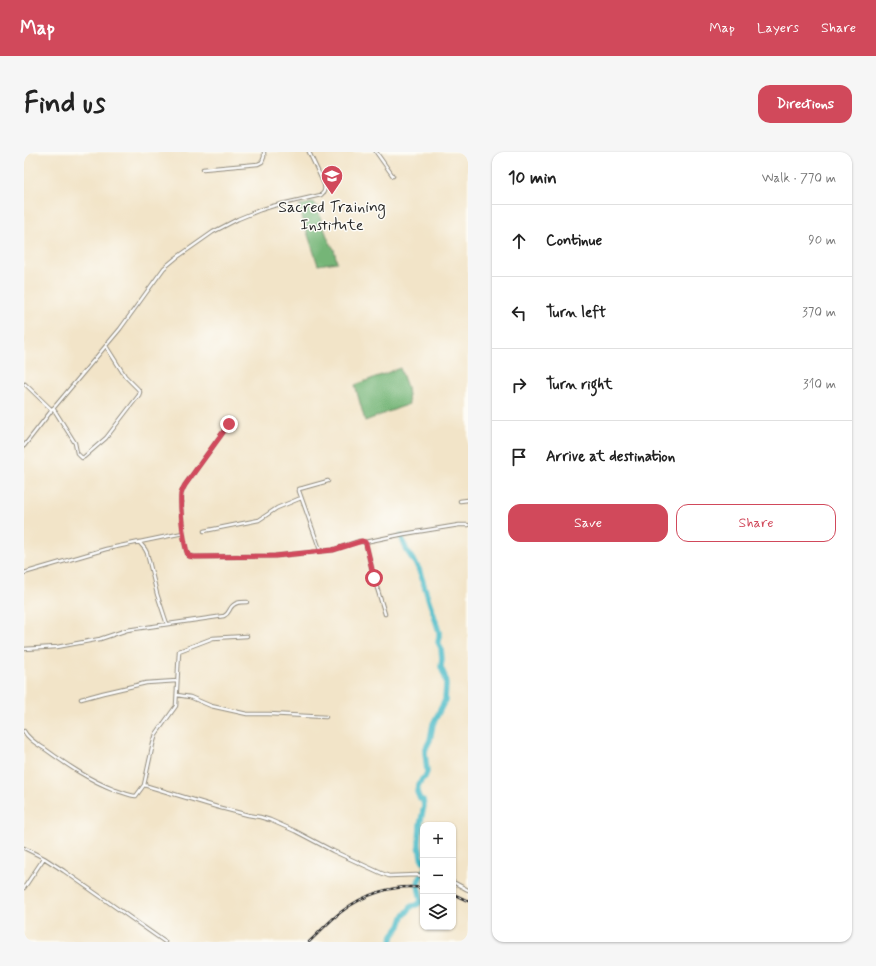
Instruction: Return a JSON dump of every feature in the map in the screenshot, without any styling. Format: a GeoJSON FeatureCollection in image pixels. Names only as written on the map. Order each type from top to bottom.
{"type":"FeatureCollection","features":[{"type":"Feature","properties":{"kind":"street"},"geometry":{"type":"LineString","coordinates":[[203,169],[258,164],[262,162],[264,152]]}},
{"type":"Feature","properties":{"kind":"street"},"geometry":{"type":"LineString","coordinates":[[24,446],[52,409],[106,346],[164,268],[213,232],[238,219],[273,206],[321,195],[323,193],[325,187],[324,184],[309,152]]}},
{"type":"Feature","properties":{"kind":"street"},"geometry":{"type":"LineString","coordinates":[[376,152],[393,176]]}},
{"type":"Feature","properties":{"kind":"street"},"geometry":{"type":"LineString","coordinates":[[25,384],[52,409],[75,443],[77,453],[82,458],[106,438],[140,392],[125,376],[106,346]]}},
{"type":"Feature","properties":{"kind":"street"},"geometry":{"type":"LineString","coordinates":[[229,424],[183,488],[181,494],[183,533],[189,556],[275,556],[339,548],[359,541],[365,542],[404,534],[459,525],[468,525]]}},
{"type":"Feature","properties":{"kind":"street"},"geometry":{"type":"LineString","coordinates":[[320,550],[299,491],[300,489],[328,481]]}},
{"type":"Feature","properties":{"kind":"street"},"geometry":{"type":"LineString","coordinates":[[204,531],[259,520],[280,506],[301,498]]}},
{"type":"Feature","properties":{"kind":"street"},"geometry":{"type":"LineString","coordinates":[[460,501],[468,500]]}},
{"type":"Feature","properties":{"kind":"street"},"geometry":{"type":"LineString","coordinates":[[24,574],[106,549],[183,533]]}},
{"type":"Feature","properties":{"kind":"street"},"geometry":{"type":"LineString","coordinates":[[139,542],[147,554],[157,594],[167,624]]}},
{"type":"Feature","properties":{"kind":"street"},"geometry":{"type":"LineString","coordinates":[[365,542],[385,614]]}},
{"type":"Feature","properties":{"kind":"street"},"geometry":{"type":"LineString","coordinates":[[24,649],[57,647],[100,639],[127,630],[226,616],[230,607],[235,603],[248,602]]}},
{"type":"Feature","properties":{"kind":"street"},"geometry":{"type":"LineString","coordinates":[[24,731],[29,738],[79,772],[108,787],[136,796],[144,785],[152,744],[156,734],[176,706],[178,653],[180,650],[213,638],[247,636]]}},
{"type":"Feature","properties":{"kind":"street"},"geometry":{"type":"LineString","coordinates":[[81,699],[146,683],[177,681]]}},
{"type":"Feature","properties":{"kind":"street"},"geometry":{"type":"LineString","coordinates":[[177,695],[190,697],[211,706],[247,714],[326,717]]}},
{"type":"Feature","properties":{"kind":"street"},"geometry":{"type":"LineString","coordinates":[[144,785],[217,807],[270,820],[372,870],[389,876],[420,876]]}},
{"type":"Feature","properties":{"kind":"street"},"geometry":{"type":"LineString","coordinates":[[24,848],[44,858],[64,871],[165,942]]}},
{"type":"Feature","properties":{"kind":"street"},"geometry":{"type":"LineString","coordinates":[[24,888],[44,858]]}},
{"type":"Feature","properties":{"kind":"street"},"geometry":{"type":"LineString","coordinates":[[456,883],[468,890]]}},
{"type":"Feature","properties":{"kind":"green space"},"geometry":{"type":"Polygon","coordinates":[[[314,202],[318,209],[328,239],[334,249],[337,262],[318,265],[299,206],[314,202]]]}},
{"type":"Feature","properties":{"kind":"green space"},"geometry":{"type":"Polygon","coordinates":[[[400,368],[407,387],[409,404],[365,421],[355,385],[400,368]]]}},
{"type":"Feature","properties":{"kind":"waterway"},"geometry":{"type":"LineString","coordinates":[[401,536],[407,551],[419,569],[433,612],[439,632],[438,642],[441,648],[441,667],[446,685],[445,700],[433,724],[430,740],[425,752],[427,772],[418,786],[417,792],[420,799],[423,800],[424,806],[420,825],[419,845],[422,858]]}},
{"type":"Feature","properties":{"kind":"waterway"},"geometry":{"type":"LineString","coordinates":[[391,942],[393,935],[400,926],[403,917],[412,906],[417,905],[420,901],[421,898],[418,888],[420,877]]}},
{"type":"Feature","properties":{"kind":"railway"},"geometry":{"type":"LineString","coordinates":[[309,942],[337,915],[369,895],[390,889],[420,888]]}},
{"type":"Feature","properties":{"kind":"railway"},"geometry":{"type":"LineString","coordinates":[[456,895],[468,901]]}},
{"type":"Feature","properties":{"kind":"place","name":"Sacred Training Institute"},"geometry":{"type":"Point","coordinates":[332,196]}},
{"type":"Feature","properties":{"kind":"route"},"geometry":{"type":"LineString","coordinates":[[229,424],[182,491],[181,503],[183,533],[188,555],[194,557],[275,556],[320,550],[333,550],[362,541],[365,542],[369,552],[374,578]]}}]}
